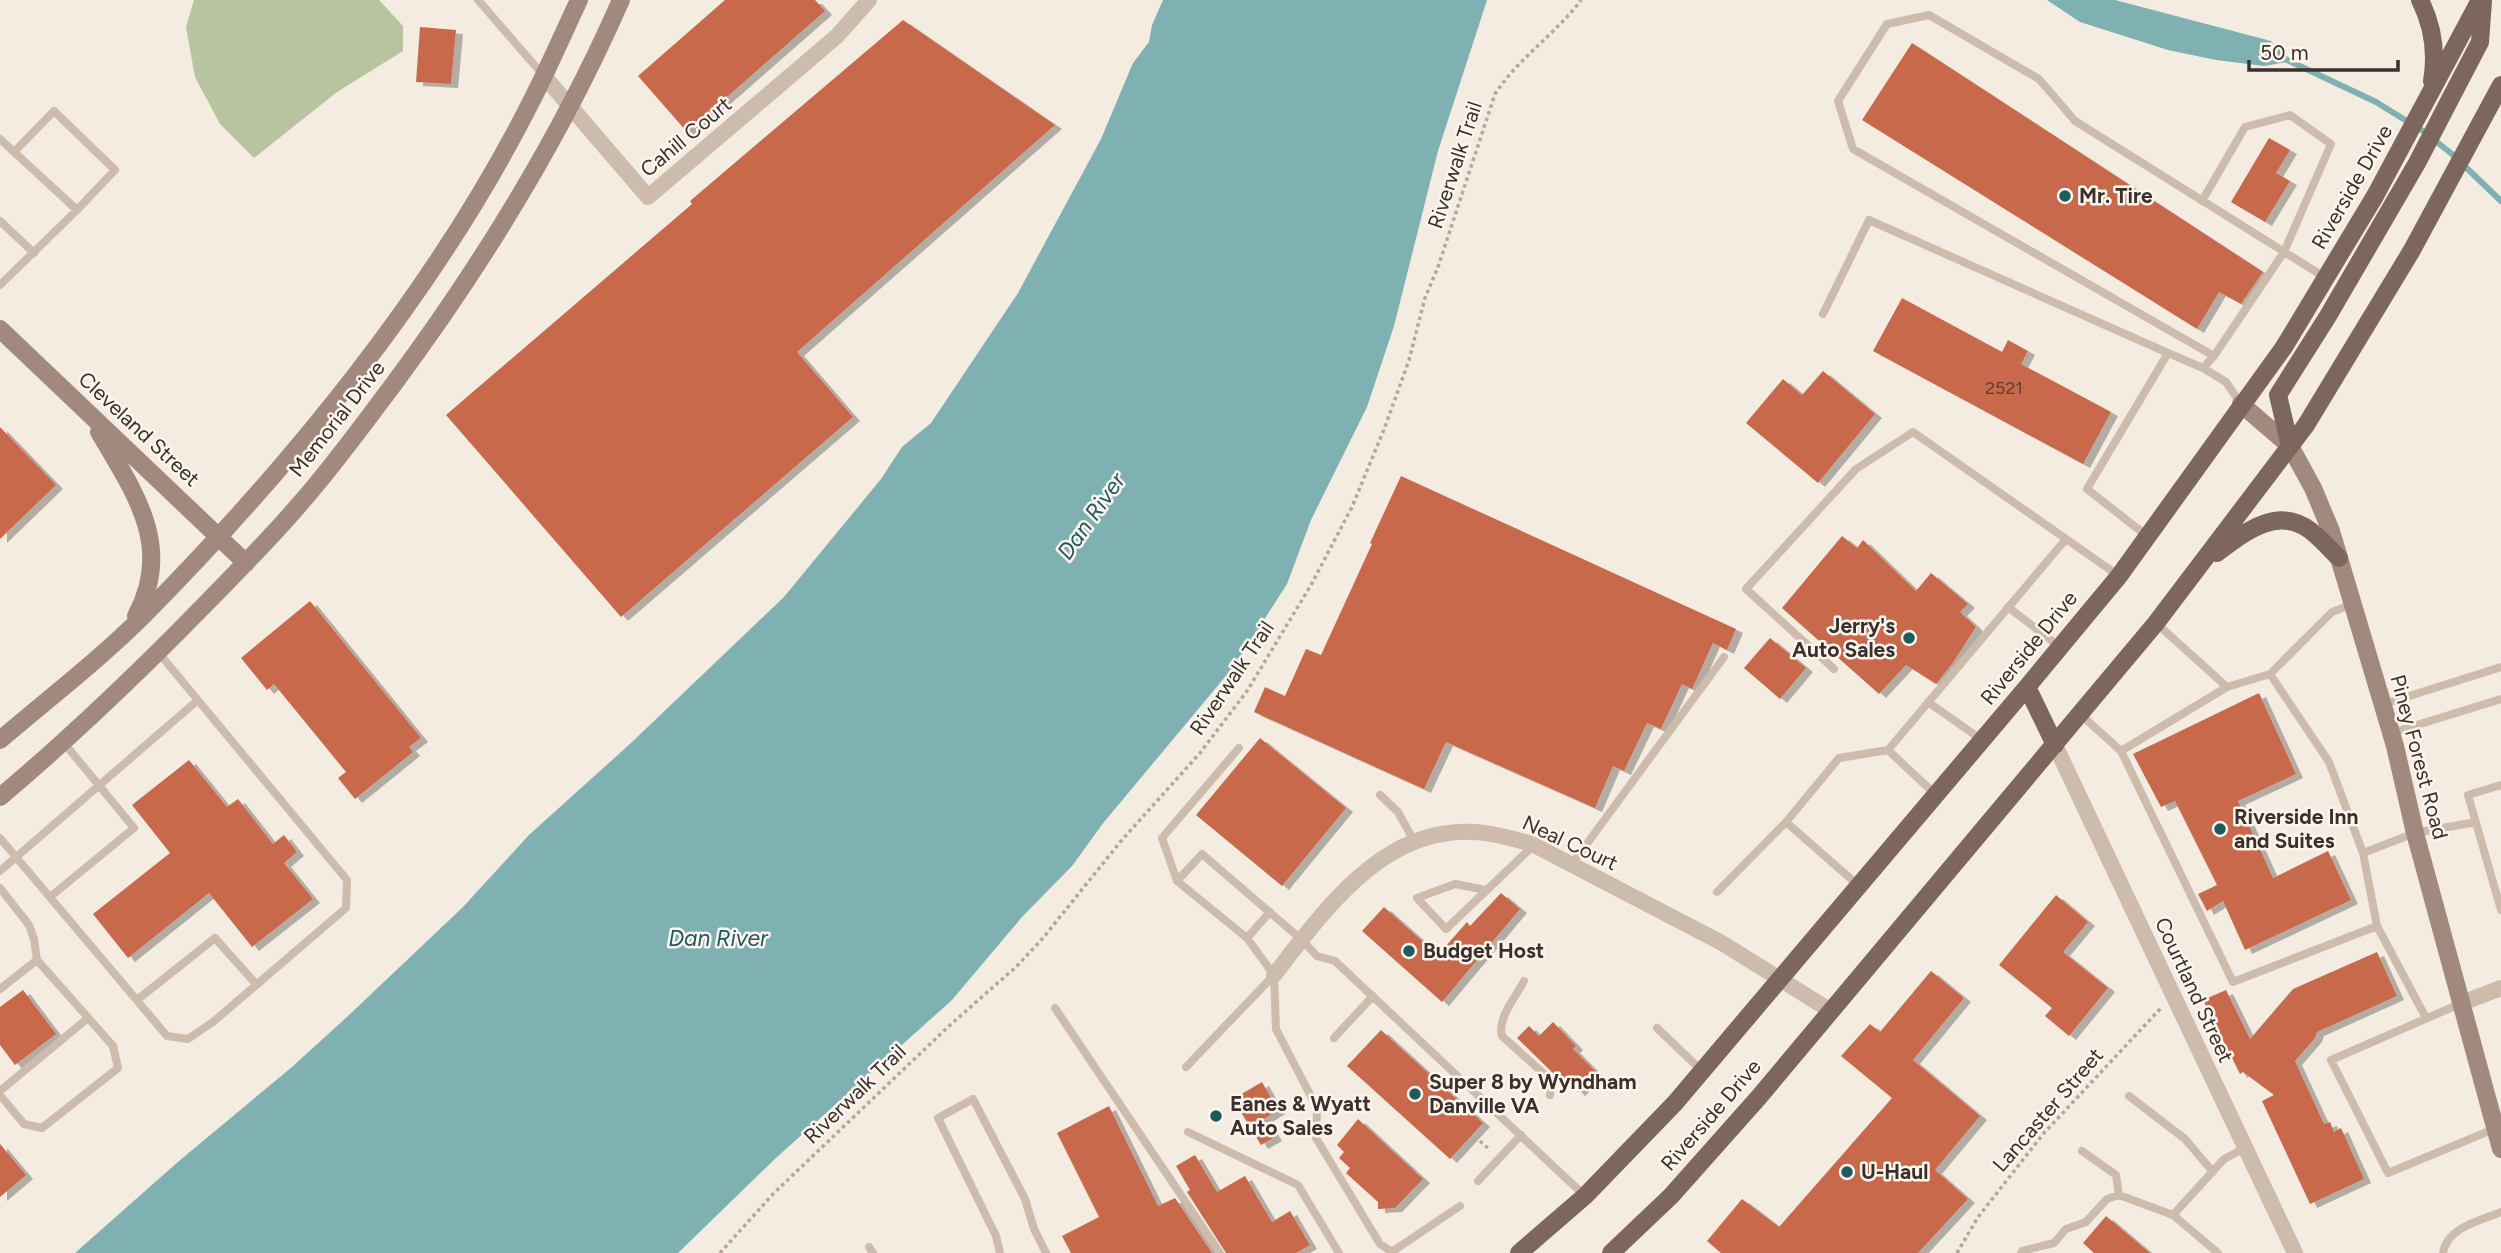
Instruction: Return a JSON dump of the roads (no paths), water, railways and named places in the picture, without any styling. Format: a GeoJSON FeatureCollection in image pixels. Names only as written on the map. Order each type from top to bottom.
{"type":"FeatureCollection","features":[{"type":"Feature","properties":{"kind":"main road","name":"Memorial Drive"},"geometry":{"type":"LineString","coordinates":[[0,740],[130,629],[310,434],[386,335],[479,194],[544,76],[579,0]]}},
{"type":"Feature","properties":{"kind":"main road","name":"Memorial Drive"},"geometry":{"type":"LineString","coordinates":[[0,797],[64,743],[246,563],[299,505],[349,444],[432,332],[518,200],[570,106],[621,0]]}},
{"type":"Feature","properties":{"kind":"main road"},"geometry":{"type":"LineString","coordinates":[[2420,0],[2428,16],[2435,58],[2432,80],[2422,109]]}},
{"type":"Feature","properties":{"kind":"main road"},"geometry":{"type":"LineString","coordinates":[[2290,446],[2278,395],[2328,316],[2417,163],[2480,42],[2481,0]]}},
{"type":"Feature","properties":{"kind":"main road","name":"Riverside Drive"},"geometry":{"type":"LineString","coordinates":[[1519,1253],[1585,1196],[1675,1103],[2119,576],[2284,347],[2375,197],[2481,0]]}},
{"type":"Feature","properties":{"kind":"main road","name":"Riverside Drive"},"geometry":{"type":"LineString","coordinates":[[1611,1253],[1671,1196],[1759,1097],[2055,745],[2198,568],[2306,425],[2405,262],[2501,85]]}},
{"type":"Feature","properties":{"kind":"main road","name":"Cleveland Street"},"geometry":{"type":"LineString","coordinates":[[0,329],[246,563]]}},
{"type":"Feature","properties":{"kind":"main road","name":"Piney Forest Road"},"geometry":{"type":"LineString","coordinates":[[2242,404],[2290,446],[2313,488],[2331,531],[2391,733],[2415,833],[2462,1003],[2495,1106],[2501,1149]]}},
{"type":"Feature","properties":{"kind":"main road"},"geometry":{"type":"LineString","coordinates":[[89,414],[140,503],[147,526],[152,559],[150,580],[130,629]]}},
{"type":"Feature","properties":{"kind":"main road"},"geometry":{"type":"LineString","coordinates":[[2198,568],[2245,532],[2268,521],[2288,520],[2310,530],[2339,558]]}},
{"type":"Feature","properties":{"kind":"main road"},"geometry":{"type":"LineString","coordinates":[[2027,687],[2055,745]]}},
{"type":"Feature","properties":{"kind":"street","name":"Cahill Court"},"geometry":{"type":"LineString","coordinates":[[544,76],[648,197],[837,36],[869,0]]}},
{"type":"Feature","properties":{"kind":"street","name":"Courtland Street"},"geometry":{"type":"LineString","coordinates":[[2055,745],[2295,1253]]}},
{"type":"Feature","properties":{"kind":"street","name":"Neal Court"},"geometry":{"type":"LineString","coordinates":[[1274,975],[1302,940],[1380,859],[1414,841],[1448,833],[1477,832],[1506,836],[1534,845],[1572,864],[1680,919],[1831,1011]]}},
{"type":"Feature","properties":{"kind":"street"},"geometry":{"type":"LineString","coordinates":[[2462,1003],[2501,988]]}},
{"type":"Feature","properties":{"kind":"lane"},"geometry":{"type":"LineString","coordinates":[[478,0],[544,76]]}},
{"type":"Feature","properties":{"kind":"lane"},"geometry":{"type":"LineString","coordinates":[[2214,356],[1853,149],[1838,101],[1887,24],[1929,15],[2039,79],[2075,121],[2326,278]]}},
{"type":"Feature","properties":{"kind":"lane"},"geometry":{"type":"LineString","coordinates":[[0,285],[77,211],[115,170],[54,111],[13,152]]}},
{"type":"Feature","properties":{"kind":"lane"},"geometry":{"type":"LineString","coordinates":[[2202,201],[2245,127],[2290,115],[2331,144],[2284,252],[2214,356],[2203,368]]}},
{"type":"Feature","properties":{"kind":"lane"},"geometry":{"type":"LineString","coordinates":[[0,139],[77,211]]}},
{"type":"Feature","properties":{"kind":"lane"},"geometry":{"type":"LineString","coordinates":[[1823,314],[1869,220],[2203,368],[2226,382],[2242,404]]}},
{"type":"Feature","properties":{"kind":"lane"},"geometry":{"type":"LineString","coordinates":[[0,221],[34,253]]}},
{"type":"Feature","properties":{"kind":"lane"},"geometry":{"type":"LineString","coordinates":[[2148,537],[2087,489],[2168,354]]}},
{"type":"Feature","properties":{"kind":"lane"},"geometry":{"type":"LineString","coordinates":[[1834,670],[1746,589],[1856,469],[1913,432],[2119,576]]}},
{"type":"Feature","properties":{"kind":"lane"},"geometry":{"type":"LineString","coordinates":[[1717,892],[1786,822],[1839,758],[1888,750],[2066,539]]}},
{"type":"Feature","properties":{"kind":"lane"},"geometry":{"type":"LineString","coordinates":[[2121,751],[2227,688],[2270,674],[2332,612],[2353,604]]}},
{"type":"Feature","properties":{"kind":"lane"},"geometry":{"type":"LineString","coordinates":[[2008,607],[2060,647]]}},
{"type":"Feature","properties":{"kind":"lane"},"geometry":{"type":"LineString","coordinates":[[2156,623],[2227,688]]}},
{"type":"Feature","properties":{"kind":"lane"},"geometry":{"type":"LineString","coordinates":[[0,838],[167,1036],[188,1038],[213,1022],[346,908],[347,880],[158,652]]}},
{"type":"Feature","properties":{"kind":"lane"},"geometry":{"type":"LineString","coordinates":[[1572,864],[1724,657]]}},
{"type":"Feature","properties":{"kind":"lane"},"geometry":{"type":"LineString","coordinates":[[2382,705],[2501,667]]}},
{"type":"Feature","properties":{"kind":"lane"},"geometry":{"type":"LineString","coordinates":[[2270,674],[2329,762],[2363,853],[2377,926],[2426,1018]]}},
{"type":"Feature","properties":{"kind":"lane"},"geometry":{"type":"LineString","coordinates":[[2391,733],[2501,699]]}},
{"type":"Feature","properties":{"kind":"lane"},"geometry":{"type":"LineString","coordinates":[[0,871],[198,700]]}},
{"type":"Feature","properties":{"kind":"lane"},"geometry":{"type":"LineString","coordinates":[[1928,702],[1983,740]]}},
{"type":"Feature","properties":{"kind":"lane"},"geometry":{"type":"LineString","coordinates":[[2080,714],[2121,751],[2233,982],[2377,926]]}},
{"type":"Feature","properties":{"kind":"lane"},"geometry":{"type":"LineString","coordinates":[[50,897],[134,828],[64,743]]}},
{"type":"Feature","properties":{"kind":"lane"},"geometry":{"type":"LineString","coordinates":[[1239,748],[1162,838],[1177,881],[1247,939],[1274,975],[1276,1029],[1317,1108],[1316,1138],[1380,1244],[1393,1252],[1461,1206]]}},
{"type":"Feature","properties":{"kind":"lane"},"geometry":{"type":"LineString","coordinates":[[1888,750],[1937,795]]}},
{"type":"Feature","properties":{"kind":"lane"},"geometry":{"type":"LineString","coordinates":[[2501,785],[2468,794],[2501,910]]}},
{"type":"Feature","properties":{"kind":"lane"},"geometry":{"type":"LineString","coordinates":[[1380,795],[1398,812],[1414,841]]}},
{"type":"Feature","properties":{"kind":"lane"},"geometry":{"type":"LineString","coordinates":[[1786,822],[1859,886]]}},
{"type":"Feature","properties":{"kind":"lane"},"geometry":{"type":"LineString","coordinates":[[2363,853],[2415,833],[2476,822]]}},
{"type":"Feature","properties":{"kind":"lane"},"geometry":{"type":"LineString","coordinates":[[1486,890],[1455,884],[1417,898],[1446,929],[1534,845]]}},
{"type":"Feature","properties":{"kind":"lane"},"geometry":{"type":"LineString","coordinates":[[1177,881],[1202,854],[1317,956],[1335,961],[1585,1196]]}},
{"type":"Feature","properties":{"kind":"lane"},"geometry":{"type":"LineString","coordinates":[[0,888],[29,925],[37,960],[113,1046],[118,1068],[42,1128],[24,1124],[0,1093],[88,1018]]}},
{"type":"Feature","properties":{"kind":"lane"},"geometry":{"type":"LineString","coordinates":[[1247,939],[1270,912]]}},
{"type":"Feature","properties":{"kind":"lane"},"geometry":{"type":"LineString","coordinates":[[137,1000],[215,938],[256,984]]}},
{"type":"Feature","properties":{"kind":"lane"},"geometry":{"type":"LineString","coordinates":[[0,989],[37,960]]}},
{"type":"Feature","properties":{"kind":"lane"},"geometry":{"type":"LineString","coordinates":[[1186,1067],[1274,975]]}},
{"type":"Feature","properties":{"kind":"lane"},"geometry":{"type":"LineString","coordinates":[[1524,981],[1499,1028],[1502,1037],[1552,1082],[1550,1095]]}},
{"type":"Feature","properties":{"kind":"lane"},"geometry":{"type":"LineString","coordinates":[[1334,1038],[1373,996]]}},
{"type":"Feature","properties":{"kind":"lane"},"geometry":{"type":"LineString","coordinates":[[2462,1003],[2331,1060],[2388,1174],[2496,1128]]}},
{"type":"Feature","properties":{"kind":"lane"},"geometry":{"type":"LineString","coordinates":[[1055,1008],[1220,1253]]}},
{"type":"Feature","properties":{"kind":"lane"},"geometry":{"type":"LineString","coordinates":[[1657,1028],[1702,1071]]}},
{"type":"Feature","properties":{"kind":"lane"},"geometry":{"type":"LineString","coordinates":[[2129,1096],[2185,1139],[2213,1172]]}},
{"type":"Feature","properties":{"kind":"lane"},"geometry":{"type":"LineString","coordinates":[[1000,1253],[996,1236],[938,1118],[973,1099],[1026,1199],[1034,1228],[1046,1253]]}},
{"type":"Feature","properties":{"kind":"lane"},"geometry":{"type":"LineString","coordinates":[[1188,1132],[1298,1185],[1339,1253]]}},
{"type":"Feature","properties":{"kind":"lane"},"geometry":{"type":"LineString","coordinates":[[1478,1181],[1521,1135]]}},
{"type":"Feature","properties":{"kind":"lane"},"geometry":{"type":"LineString","coordinates":[[2173,1215],[2224,1159],[2245,1148]]}},
{"type":"Feature","properties":{"kind":"lane"},"geometry":{"type":"LineString","coordinates":[[2082,1151],[2116,1175],[2119,1195]]}},
{"type":"Feature","properties":{"kind":"lane"},"geometry":{"type":"LineString","coordinates":[[2021,1253],[2054,1243],[2066,1229],[2086,1222],[2106,1199],[2119,1195],[2173,1215],[2218,1253]]}},
{"type":"Feature","properties":{"kind":"lane"},"geometry":{"type":"LineString","coordinates":[[2444,1253],[2446,1241],[2453,1233],[2501,1212]]}},
{"type":"Feature","properties":{"kind":"water","name":"Dan River"},"geometry":{"type":"Polygon","coordinates":[[[1163,0],[1487,0],[1438,151],[1394,326],[1367,407],[1311,520],[1287,584],[1235,665],[1104,822],[1072,866],[1022,917],[952,1000],[777,1157],[678,1253],[75,1253],[348,1016],[463,907],[529,835],[631,743],[784,597],[881,479],[902,447],[931,423],[1018,293],[1101,139],[1133,63],[1149,42],[1152,25],[1163,0]]]}},
{"type":"Feature","properties":{"kind":"water"},"geometry":{"type":"Polygon","coordinates":[[[2047,0],[2115,0],[2271,41],[2292,61],[2264,66],[2168,50],[2080,22],[2047,0]]]}},
{"type":"Feature","properties":{"kind":"waterway"},"geometry":{"type":"LineString","coordinates":[[2285,59],[2376,102],[2423,131],[2452,154],[2501,201]]}},
{"type":"Feature","properties":{"kind":"place","name":"Mr. Tire"},"geometry":{"type":"Point","coordinates":[2065,196]}},
{"type":"Feature","properties":{"kind":"place","name":"Jerry's Auto Sales"},"geometry":{"type":"Point","coordinates":[1909,638]}},
{"type":"Feature","properties":{"kind":"place","name":"Riverside Inn and Suites"},"geometry":{"type":"Point","coordinates":[2220,829]}},
{"type":"Feature","properties":{"kind":"place","name":"Budget Host"},"geometry":{"type":"Point","coordinates":[1409,951]}},
{"type":"Feature","properties":{"kind":"place","name":"Super 8 by Wyndham Danville VA"},"geometry":{"type":"Point","coordinates":[1415,1094]}},
{"type":"Feature","properties":{"kind":"place","name":"Eanes & Wyatt Auto Sales"},"geometry":{"type":"Point","coordinates":[1216,1116]}},
{"type":"Feature","properties":{"kind":"place","name":"U-Haul"},"geometry":{"type":"Point","coordinates":[1847,1172]}}]}
